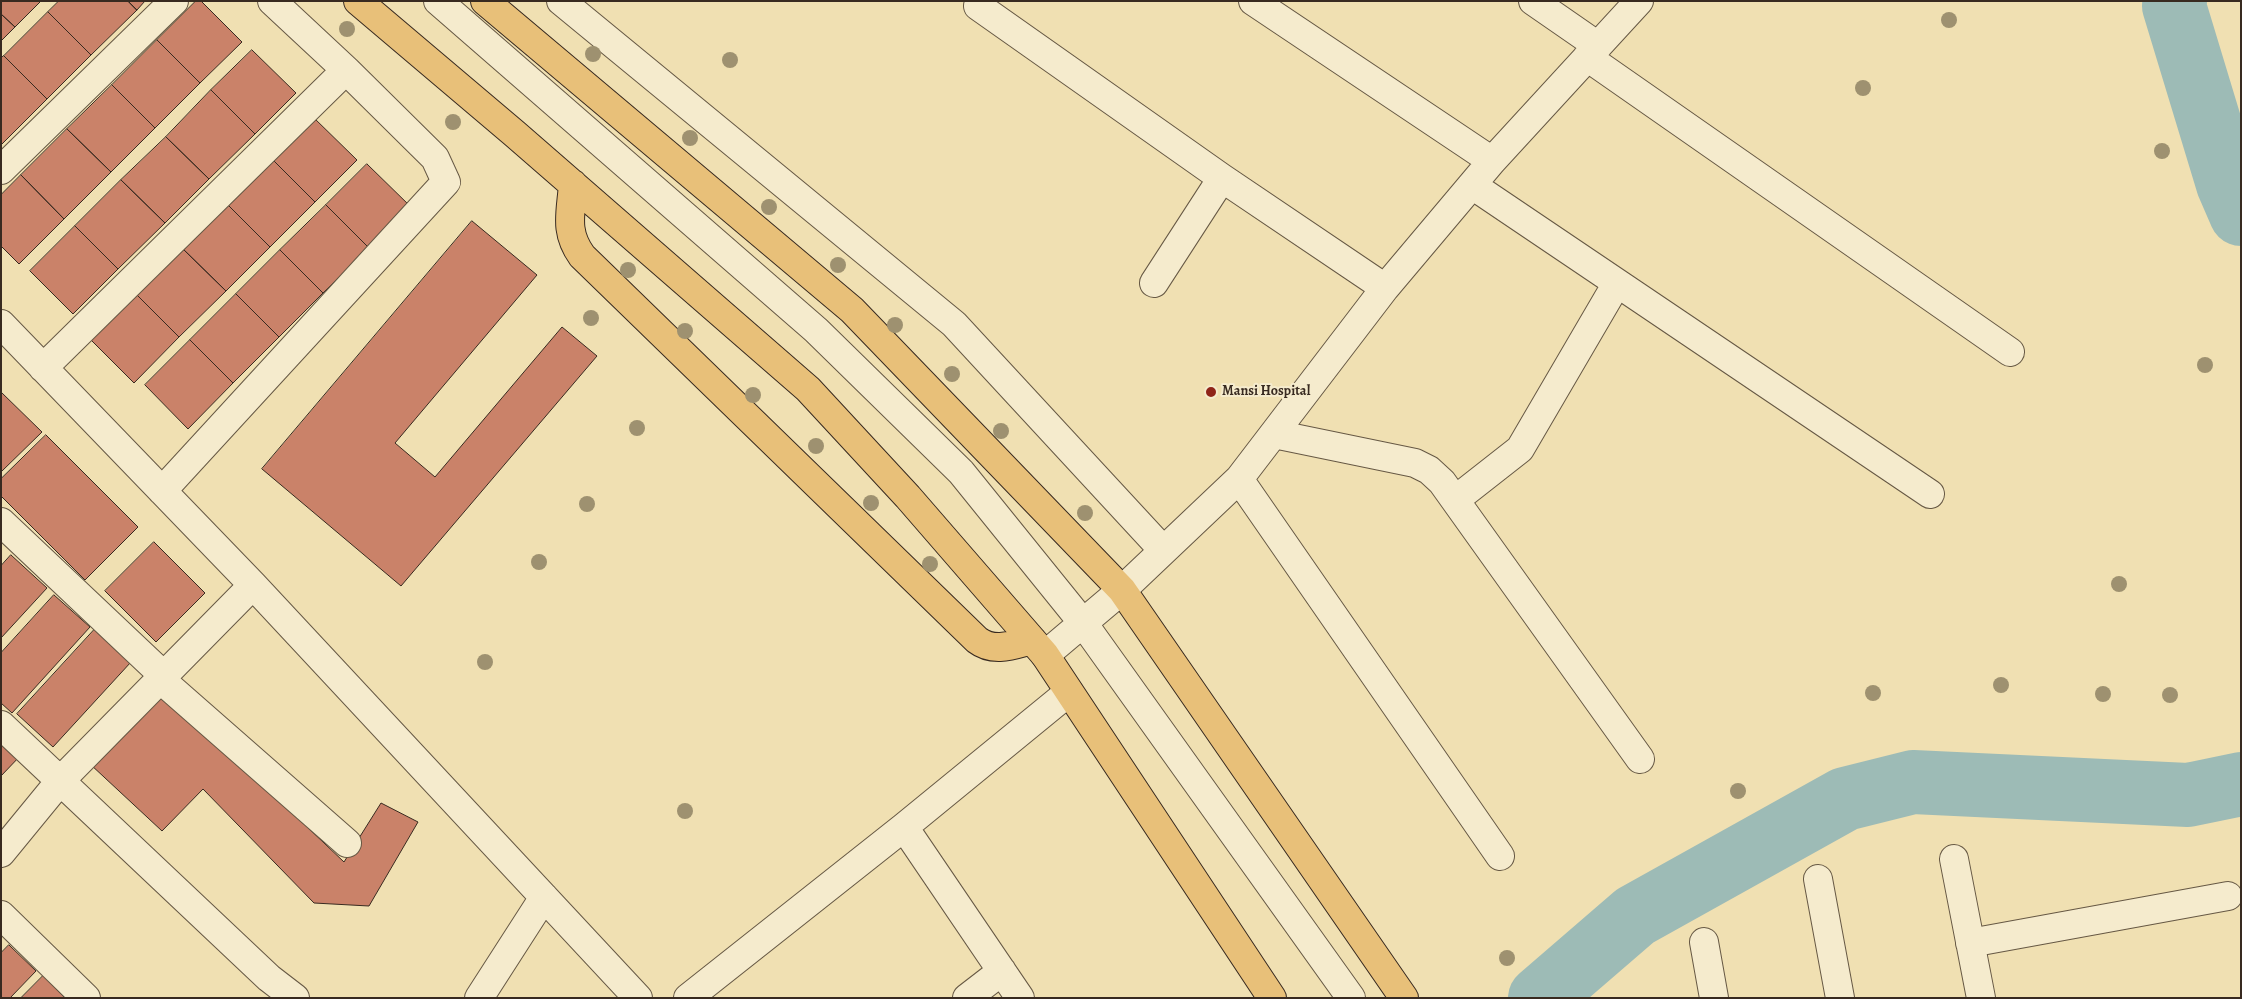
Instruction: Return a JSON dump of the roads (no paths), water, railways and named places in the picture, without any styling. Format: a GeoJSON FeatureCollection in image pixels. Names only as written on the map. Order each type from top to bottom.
{"type":"FeatureCollection","features":[{"type":"Feature","properties":{"kind":"main road"},"geometry":{"type":"LineString","coordinates":[[358,1],[808,388],[908,497],[1039,648],[1264,995]]}},
{"type":"Feature","properties":{"kind":"main road"},"geometry":{"type":"LineString","coordinates":[[490,3],[852,310],[1122,590],[1404,998]]}},
{"type":"Feature","properties":{"kind":"main road"},"geometry":{"type":"LineString","coordinates":[[572,184],[570,230],[572,242],[582,256],[977,640],[985,646],[995,648],[1039,648]]}},
{"type":"Feature","properties":{"kind":"street"},"geometry":{"type":"LineString","coordinates":[[1,170],[174,1]]}},
{"type":"Feature","properties":{"kind":"street"},"geometry":{"type":"LineString","coordinates":[[162,490],[446,182],[435,158],[346,70],[272,1]]}},
{"type":"Feature","properties":{"kind":"street"},"geometry":{"type":"LineString","coordinates":[[438,1],[816,330],[870,380],[961,472],[1083,622],[1351,998]]}},
{"type":"Feature","properties":{"kind":"street"},"geometry":{"type":"LineString","coordinates":[[561,1],[954,324],[1163,550]]}},
{"type":"Feature","properties":{"kind":"street"},"geometry":{"type":"LineString","coordinates":[[1253,1],[1492,161]]}},
{"type":"Feature","properties":{"kind":"street"},"geometry":{"type":"LineString","coordinates":[[1533,1],[1592,52],[2010,352]]}},
{"type":"Feature","properties":{"kind":"street"},"geometry":{"type":"LineString","coordinates":[[1039,648],[1083,622],[1122,590],[1239,480],[1385,288],[1492,161],[1639,1]]}},
{"type":"Feature","properties":{"kind":"street"},"geometry":{"type":"LineString","coordinates":[[978,6],[1222,178],[1385,288]]}},
{"type":"Feature","properties":{"kind":"street"},"geometry":{"type":"LineString","coordinates":[[43,368],[346,70]]}},
{"type":"Feature","properties":{"kind":"street"},"geometry":{"type":"LineString","coordinates":[[1154,283],[1222,178]]}},
{"type":"Feature","properties":{"kind":"street"},"geometry":{"type":"LineString","coordinates":[[1472,186],[1930,494]]}},
{"type":"Feature","properties":{"kind":"street"},"geometry":{"type":"LineString","coordinates":[[1455,500],[1520,449],[1532,432],[1617,283]]}},
{"type":"Feature","properties":{"kind":"street"},"geometry":{"type":"LineString","coordinates":[[1,324],[253,585],[638,998]]}},
{"type":"Feature","properties":{"kind":"street"},"geometry":{"type":"LineString","coordinates":[[1274,434],[1415,463],[1429,470],[1442,482],[1640,759]]}},
{"type":"Feature","properties":{"kind":"street"},"geometry":{"type":"LineString","coordinates":[[1239,480],[1500,856]]}},
{"type":"Feature","properties":{"kind":"street"},"geometry":{"type":"LineString","coordinates":[[1,522],[161,676],[347,843]]}},
{"type":"Feature","properties":{"kind":"street"},"geometry":{"type":"LineString","coordinates":[[1,853],[60,781],[161,676],[253,585]]}},
{"type":"Feature","properties":{"kind":"street"},"geometry":{"type":"LineString","coordinates":[[688,998],[904,827],[1069,692]]}},
{"type":"Feature","properties":{"kind":"street"},"geometry":{"type":"LineString","coordinates":[[1,725],[269,978],[295,998]]}},
{"type":"Feature","properties":{"kind":"street"},"geometry":{"type":"LineString","coordinates":[[904,827],[1020,998]]}},
{"type":"Feature","properties":{"kind":"street"},"geometry":{"type":"LineString","coordinates":[[1954,859],[1981,998]]}},
{"type":"Feature","properties":{"kind":"street"},"geometry":{"type":"LineString","coordinates":[[1818,879],[1840,998]]}},
{"type":"Feature","properties":{"kind":"street"},"geometry":{"type":"LineString","coordinates":[[1970,943],[2228,896]]}},
{"type":"Feature","properties":{"kind":"street"},"geometry":{"type":"LineString","coordinates":[[479,998],[544,897]]}},
{"type":"Feature","properties":{"kind":"street"},"geometry":{"type":"LineString","coordinates":[[1,915],[86,998]]}},
{"type":"Feature","properties":{"kind":"street"},"geometry":{"type":"LineString","coordinates":[[1704,942],[1714,998]]}},
{"type":"Feature","properties":{"kind":"street"},"geometry":{"type":"LineString","coordinates":[[967,998],[1002,971]]}},
{"type":"Feature","properties":{"kind":"waterway"},"geometry":{"type":"LineString","coordinates":[[2175,1],[2174,6],[2228,184],[2241,214]]}},
{"type":"Feature","properties":{"kind":"waterway"},"geometry":{"type":"LineString","coordinates":[[1540,998],[1635,916],[1845,799],[1913,782],[2188,795],[2241,784]]}},
{"type":"Feature","properties":{"kind":"place","name":"Mansi Hospital"},"geometry":{"type":"Point","coordinates":[1211,392]}}]}
